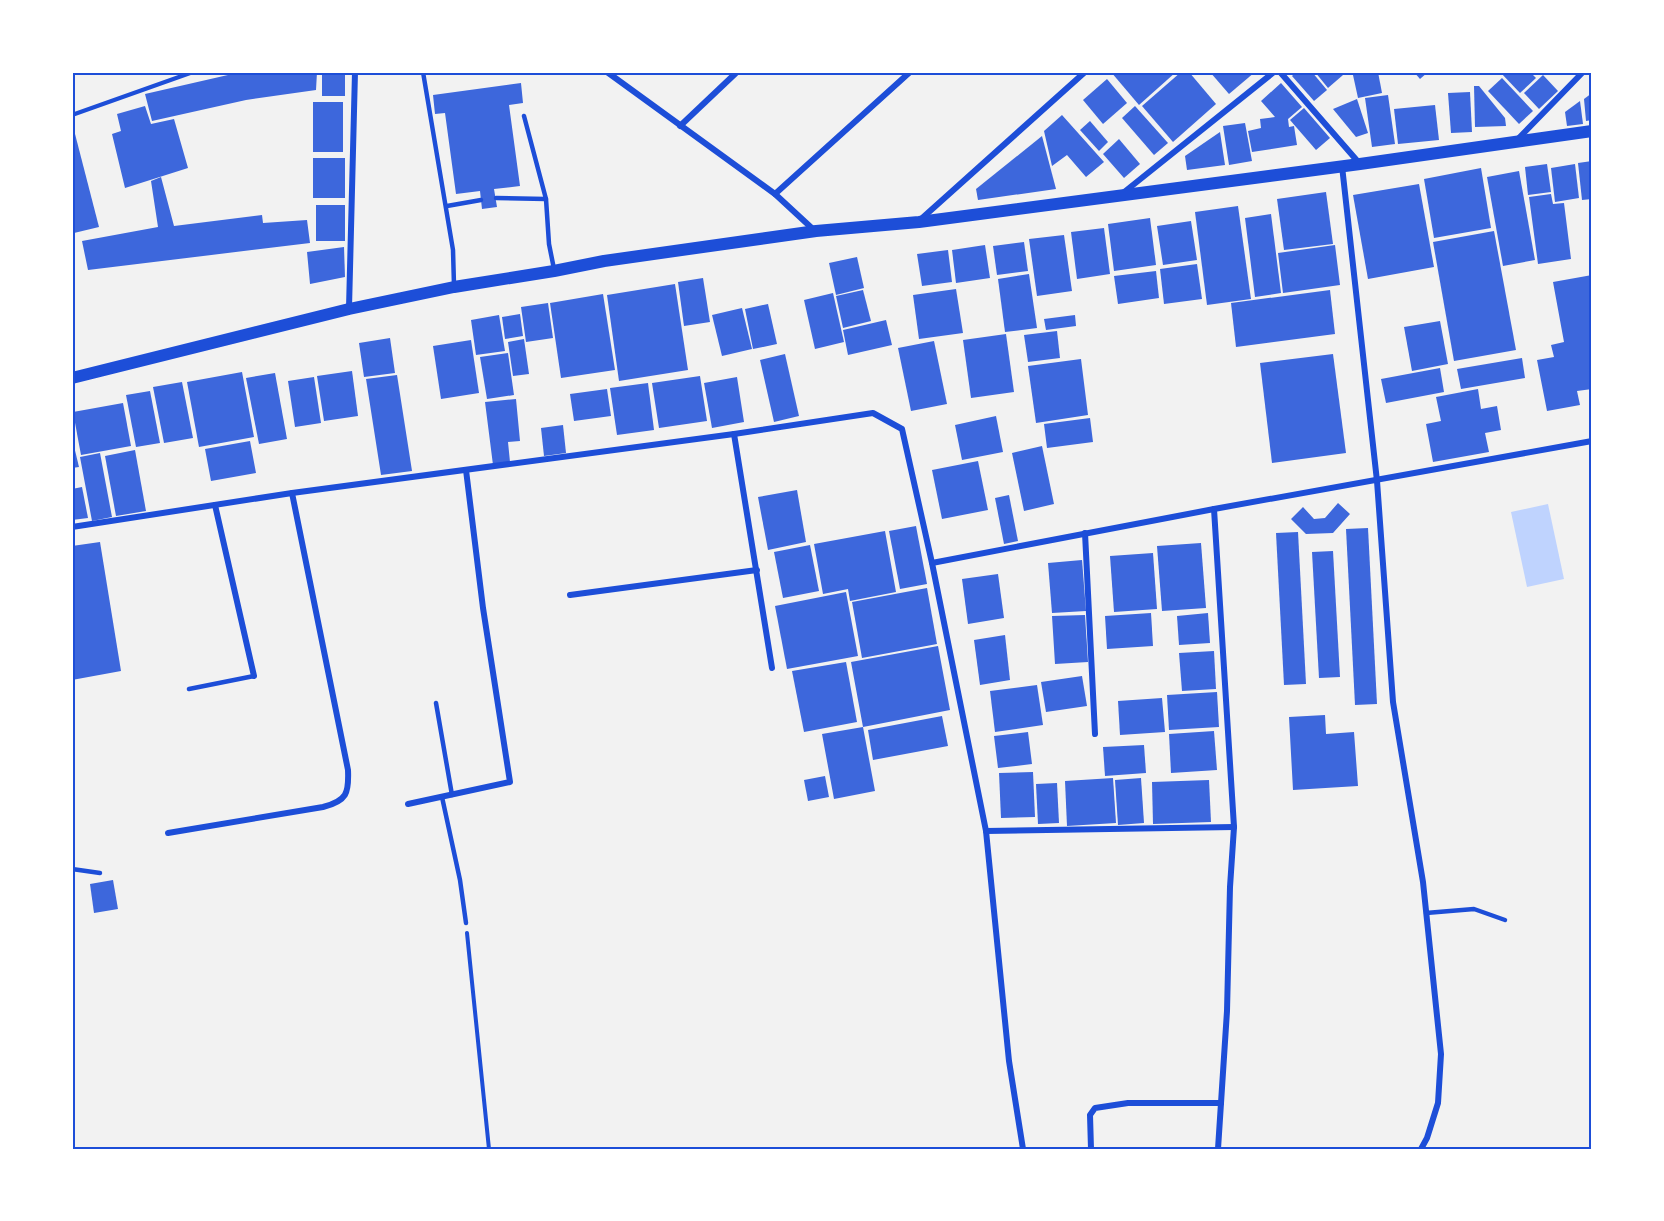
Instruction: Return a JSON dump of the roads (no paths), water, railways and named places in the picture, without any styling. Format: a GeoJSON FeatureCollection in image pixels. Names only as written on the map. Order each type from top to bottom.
{"type":"FeatureCollection","features":[{"type":"Feature","properties":{"kind":"main road"},"geometry":{"type":"LineString","coordinates":[[72,378],[349,309],[454,287],[604,261],[816,231],[919,222],[1360,164],[1592,131]]}},
{"type":"Feature","properties":{"kind":"street"},"geometry":{"type":"LineString","coordinates":[[349,309],[355,72]]}},
{"type":"Feature","properties":{"kind":"street"},"geometry":{"type":"LineString","coordinates":[[607,72],[776,194],[816,231]]}},
{"type":"Feature","properties":{"kind":"street"},"geometry":{"type":"LineString","coordinates":[[680,126],[737,72]]}},
{"type":"Feature","properties":{"kind":"street"},"geometry":{"type":"LineString","coordinates":[[776,194],[910,72]]}},
{"type":"Feature","properties":{"kind":"street"},"geometry":{"type":"LineString","coordinates":[[919,222],[1084,72]]}},
{"type":"Feature","properties":{"kind":"street"},"geometry":{"type":"LineString","coordinates":[[1120,195],[1274,72]]}},
{"type":"Feature","properties":{"kind":"street"},"geometry":{"type":"LineString","coordinates":[[1280,72],[1360,164]]}},
{"type":"Feature","properties":{"kind":"street"},"geometry":{"type":"LineString","coordinates":[[1515,141],[1583,72]]}},
{"type":"Feature","properties":{"kind":"street"},"geometry":{"type":"LineString","coordinates":[[1342,165],[1377,481],[1393,702],[1421,871],[1441,1054],[1438,1103],[1427,1138],[1421,1149]]}},
{"type":"Feature","properties":{"kind":"street"},"geometry":{"type":"LineString","coordinates":[[72,527],[292,493],[734,434],[873,413],[902,429],[932,563],[986,831],[1009,1061],[1023,1149]]}},
{"type":"Feature","properties":{"kind":"street"},"geometry":{"type":"LineString","coordinates":[[734,434],[771,668]]}},
{"type":"Feature","properties":{"kind":"street"},"geometry":{"type":"LineString","coordinates":[[932,563],[1214,509],[1592,441]]}},
{"type":"Feature","properties":{"kind":"street"},"geometry":{"type":"LineString","coordinates":[[408,804],[510,782],[483,608],[466,470]]}},
{"type":"Feature","properties":{"kind":"street"},"geometry":{"type":"LineString","coordinates":[[168,833],[323,807],[342,799],[347,792],[348,770],[292,493]]}},
{"type":"Feature","properties":{"kind":"street"},"geometry":{"type":"LineString","coordinates":[[215,505],[254,676]]}},
{"type":"Feature","properties":{"kind":"street"},"geometry":{"type":"LineString","coordinates":[[1214,509],[1234,827],[1227,1011],[1218,1149]]}},
{"type":"Feature","properties":{"kind":"street"},"geometry":{"type":"LineString","coordinates":[[1085,533],[1095,734]]}},
{"type":"Feature","properties":{"kind":"street"},"geometry":{"type":"LineString","coordinates":[[570,596],[757,570]]}},
{"type":"Feature","properties":{"kind":"street"},"geometry":{"type":"LineString","coordinates":[[986,831],[1234,827]]}},
{"type":"Feature","properties":{"kind":"street"},"geometry":{"type":"LineString","coordinates":[[1091,1149],[1090,1115],[1095,1108],[1128,1103],[1221,1102]]}},
{"type":"Feature","properties":{"kind":"lane"},"geometry":{"type":"LineString","coordinates":[[423,72],[447,206],[453,250],[454,287]]}},
{"type":"Feature","properties":{"kind":"lane"},"geometry":{"type":"LineString","coordinates":[[524,116],[546,199],[549,244],[554,271]]}},
{"type":"Feature","properties":{"kind":"lane"},"geometry":{"type":"LineString","coordinates":[[496,198],[546,199]]}},
{"type":"Feature","properties":{"kind":"lane"},"geometry":{"type":"LineString","coordinates":[[447,206],[481,200]]}},
{"type":"Feature","properties":{"kind":"lane"},"geometry":{"type":"LineString","coordinates":[[189,689],[254,676]]}},
{"type":"Feature","properties":{"kind":"lane"},"geometry":{"type":"LineString","coordinates":[[436,704],[452,795]]}},
{"type":"Feature","properties":{"kind":"lane"},"geometry":{"type":"LineString","coordinates":[[442,797],[460,879],[466,923]]}},
{"type":"Feature","properties":{"kind":"lane"},"geometry":{"type":"LineString","coordinates":[[72,869],[100,873]]}},
{"type":"Feature","properties":{"kind":"lane"},"geometry":{"type":"LineString","coordinates":[[1426,914],[1474,909],[1505,920]]}},
{"type":"Feature","properties":{"kind":"water"},"geometry":{"type":"Polygon","coordinates":[[[1548,504],[1564,579],[1527,587],[1511,512],[1548,504]]]}}]}
